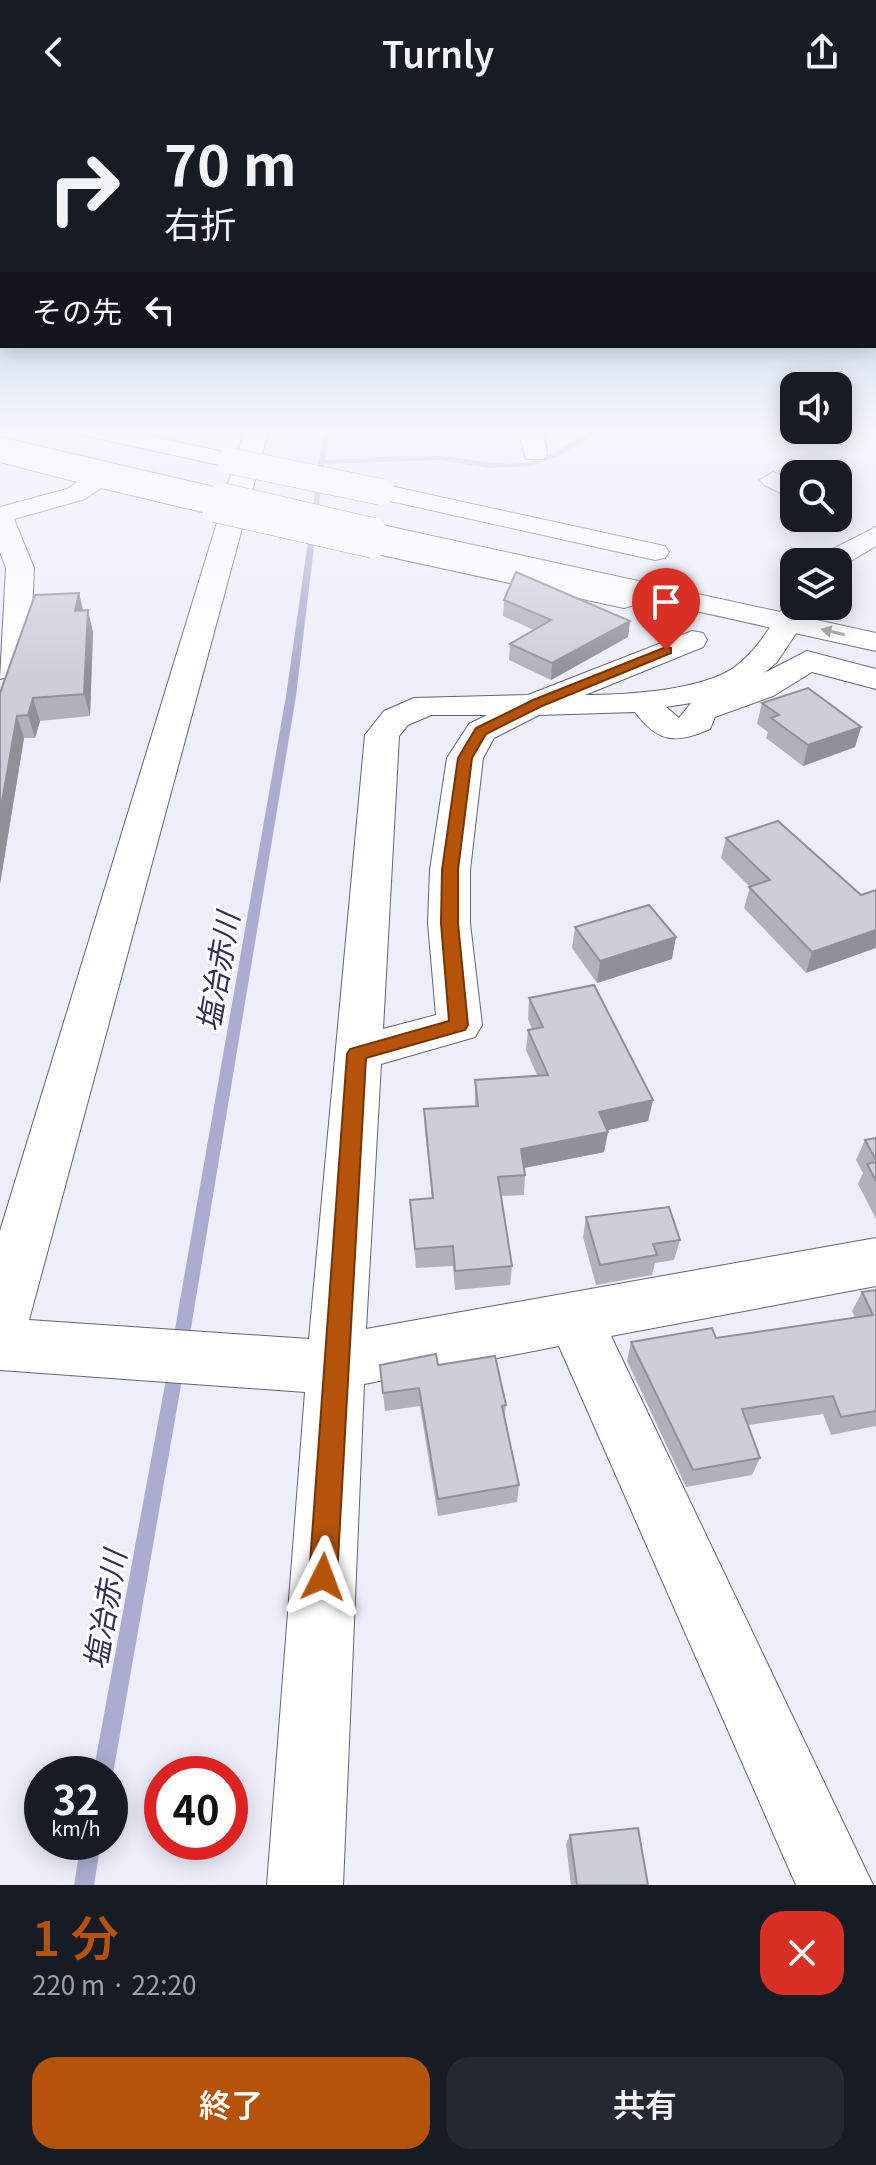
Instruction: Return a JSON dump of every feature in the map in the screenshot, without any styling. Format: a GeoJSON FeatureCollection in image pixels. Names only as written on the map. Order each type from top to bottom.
{"type":"FeatureCollection","features":[{"type":"Feature","properties":{"kind":"main road"},"geometry":{"type":"LineString","coordinates":[[0,1323],[233,511]]}},
{"type":"Feature","properties":{"kind":"main road"},"geometry":{"type":"LineString","coordinates":[[344,511],[619,591]]}},
{"type":"Feature","properties":{"kind":"main road"},"geometry":{"type":"LineString","coordinates":[[344,511],[376,518],[555,584],[780,608]]}},
{"type":"Feature","properties":{"kind":"main road"},"geometry":{"type":"LineString","coordinates":[[0,516],[20,568],[16,635],[0,669]]}},
{"type":"Feature","properties":{"kind":"main road"},"geometry":{"type":"LineString","coordinates":[[376,518],[500,525],[655,552]]}},
{"type":"Feature","properties":{"kind":"main road"},"geometry":{"type":"LineString","coordinates":[[852,522],[876,535]]}},
{"type":"Feature","properties":{"kind":"main road"},"geometry":{"type":"LineString","coordinates":[[500,525],[780,605]]}},
{"type":"Feature","properties":{"kind":"main road"},"geometry":{"type":"LineString","coordinates":[[852,549],[876,535]]}},
{"type":"Feature","properties":{"kind":"main road"},"geometry":{"type":"LineString","coordinates":[[852,611],[876,616]]}},
{"type":"Feature","properties":{"kind":"main road"},"geometry":{"type":"LineString","coordinates":[[305,1885],[336,1361],[382,735],[396,718],[426,705],[646,703],[737,680],[766,655],[787,620]]}},
{"type":"Feature","properties":{"kind":"main road"},"geometry":{"type":"LineString","coordinates":[[821,620],[876,642]]}},
{"type":"Feature","properties":{"kind":"main road"},"geometry":{"type":"LineString","coordinates":[[357,1054],[459,1025],[449,923],[450,870],[465,758],[481,731],[537,703],[692,640]]}},
{"type":"Feature","properties":{"kind":"main road"},"geometry":{"type":"LineString","coordinates":[[646,703],[660,722],[679,730],[698,722],[698,712],[761,689],[807,661],[876,679]]}},
{"type":"Feature","properties":{"kind":"main road"},"geometry":{"type":"LineString","coordinates":[[0,1344],[314,1366],[876,1262]]}},
{"type":"Feature","properties":{"kind":"main road"},"geometry":{"type":"LineString","coordinates":[[574,1318],[835,1885]]}},
{"type":"Feature","properties":{"kind":"building"},"geometry":{"type":"Polygon","coordinates":[[[516,572],[630,621],[552,663],[510,644],[551,620],[504,600],[516,572]]]}},
{"type":"Feature","properties":{"kind":"building"},"geometry":{"type":"Polygon","coordinates":[[[79,593],[75,611],[88,610],[84,694],[33,698],[28,715],[17,716],[0,813],[0,693],[35,595],[79,593]]]}},
{"type":"Feature","properties":{"kind":"building"},"geometry":{"type":"Polygon","coordinates":[[[808,688],[861,727],[808,745],[771,718],[779,715],[762,703],[808,688]]]}},
{"type":"Feature","properties":{"kind":"building"},"geometry":{"type":"Polygon","coordinates":[[[778,821],[861,895],[876,890],[876,930],[812,952],[749,887],[770,880],[726,838],[778,821]]]}},
{"type":"Feature","properties":{"kind":"building"},"geometry":{"type":"Polygon","coordinates":[[[649,905],[676,937],[600,961],[575,927],[649,905]]]}},
{"type":"Feature","properties":{"kind":"building"},"geometry":{"type":"Polygon","coordinates":[[[594,985],[653,1100],[599,1112],[608,1132],[521,1149],[525,1175],[498,1177],[512,1266],[455,1271],[453,1246],[415,1249],[410,1200],[433,1198],[424,1109],[478,1106],[475,1080],[548,1075],[528,1030],[543,1027],[529,998],[594,985]]]}},
{"type":"Feature","properties":{"kind":"building"},"geometry":{"type":"Polygon","coordinates":[[[876,1138],[876,1160],[865,1140],[876,1138]]]}},
{"type":"Feature","properties":{"kind":"building"},"geometry":{"type":"Polygon","coordinates":[[[876,1162],[876,1181],[867,1164],[876,1162]]]}},
{"type":"Feature","properties":{"kind":"building"},"geometry":{"type":"Polygon","coordinates":[[[669,1207],[680,1240],[653,1244],[657,1255],[600,1265],[586,1217],[669,1207]]]}},
{"type":"Feature","properties":{"kind":"building"},"geometry":{"type":"Polygon","coordinates":[[[876,1290],[876,1411],[841,1417],[833,1396],[742,1409],[760,1458],[693,1470],[631,1342],[712,1328],[716,1338],[873,1315],[862,1292],[876,1290]]]}},
{"type":"Feature","properties":{"kind":"building"},"geometry":{"type":"Polygon","coordinates":[[[436,1354],[438,1365],[495,1356],[519,1485],[438,1499],[419,1388],[383,1393],[380,1365],[436,1354]]]}},
{"type":"Feature","properties":{"kind":"building"},"geometry":{"type":"Polygon","coordinates":[[[638,1828],[648,1885],[577,1885],[570,1835],[638,1828]]]}},
{"type":"Feature","properties":{"kind":"waterway","name":"塩冶赤川"},"geometry":{"type":"LineString","coordinates":[[180,1346],[291,696],[315,511]]}},
{"type":"Feature","properties":{"kind":"waterway","name":"塩冶赤川"},"geometry":{"type":"LineString","coordinates":[[106,1756],[176,1368]]}},
{"type":"Feature","properties":{"kind":"waterway","name":"塩冶赤川"},"geometry":{"type":"LineString","coordinates":[[84,1885],[88,1860]]}},
{"type":"Feature","properties":{"kind":"route"},"geometry":{"type":"LineString","coordinates":[[323,1577],[357,1054],[459,1025],[449,923],[450,870],[465,758],[471,743],[481,731],[537,703],[666,650]]}}]}
